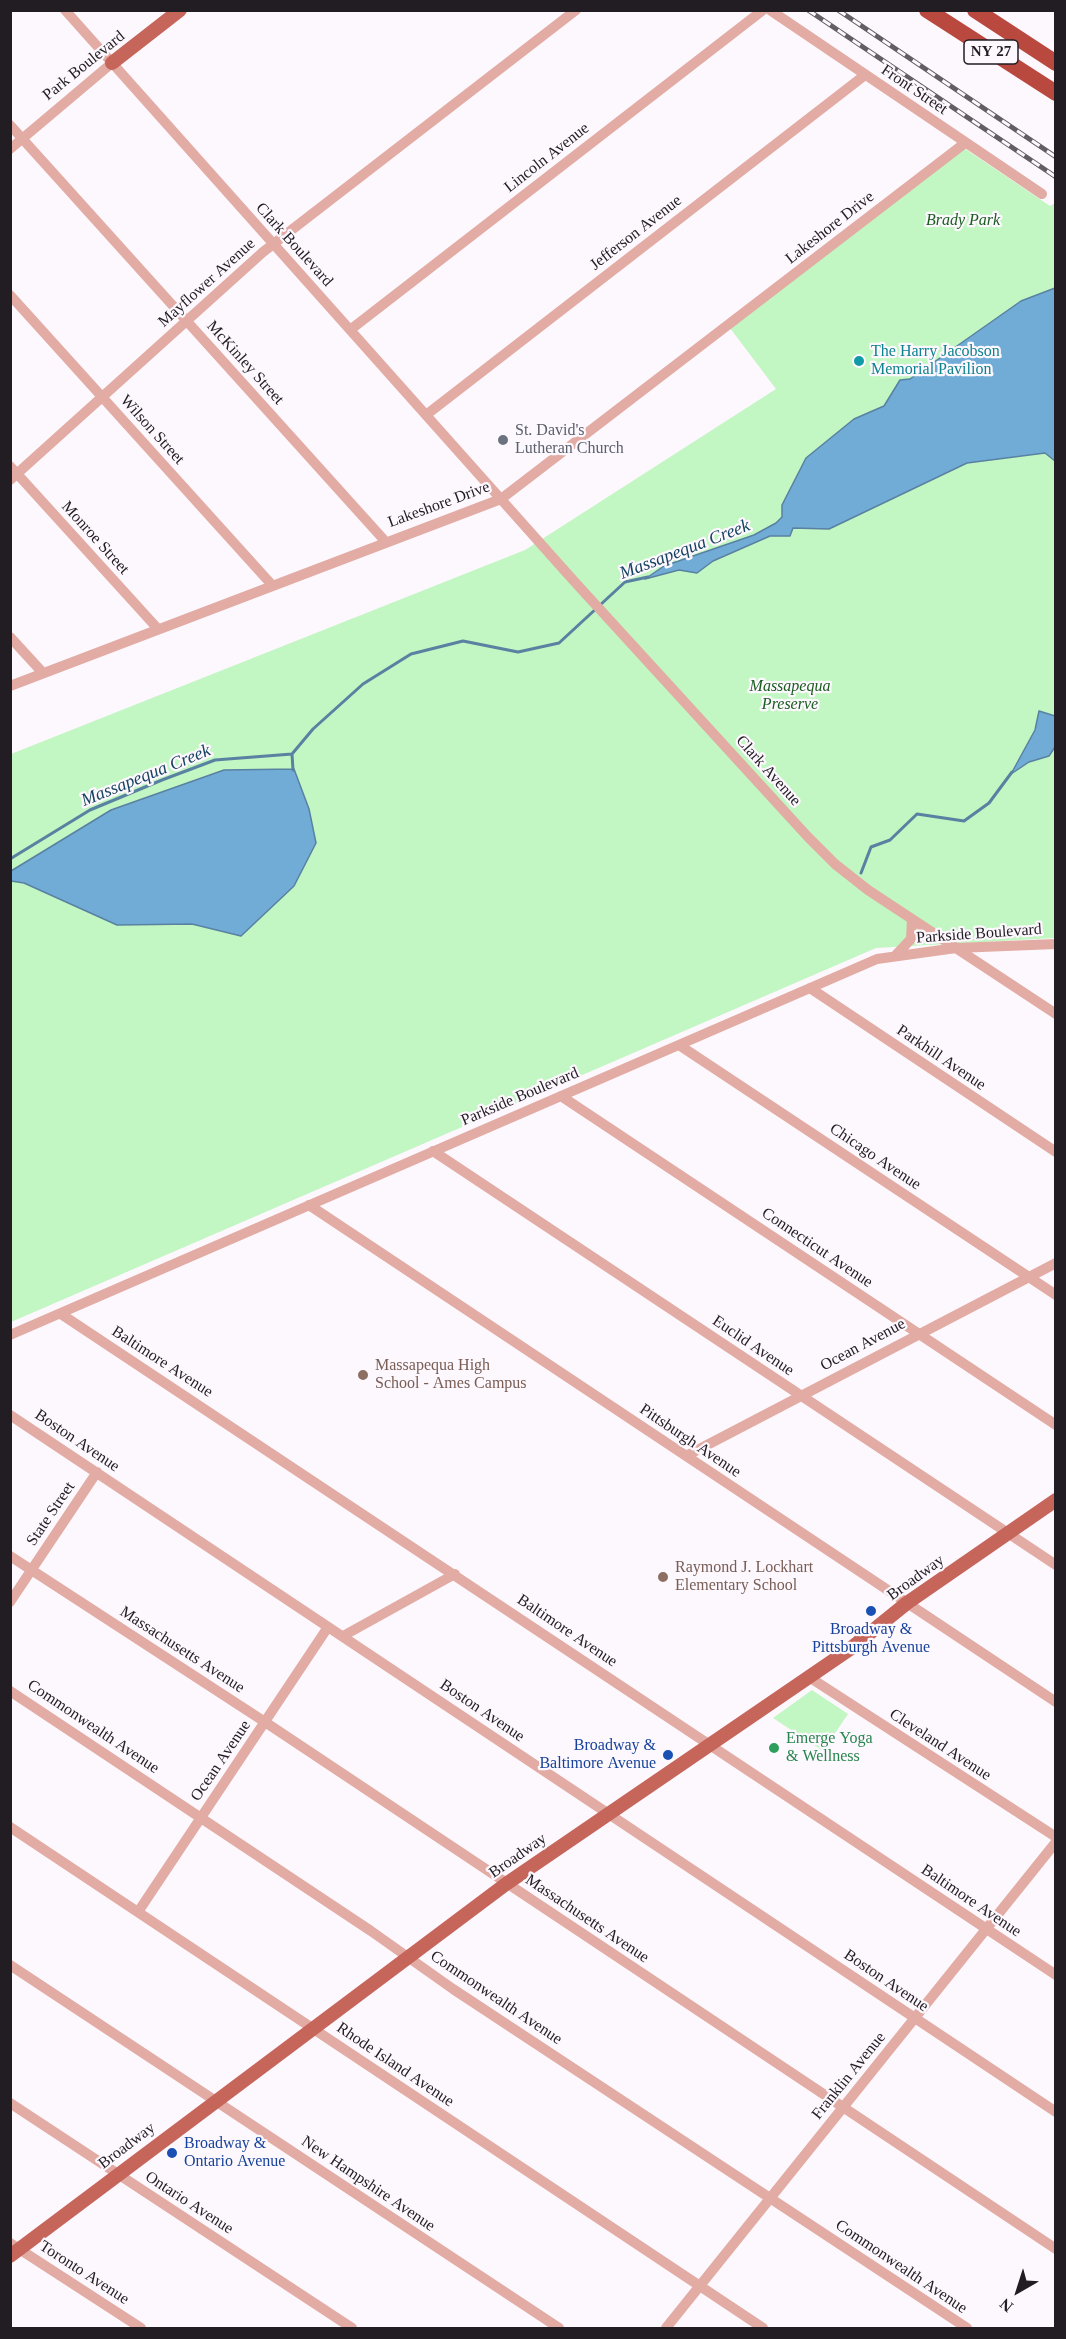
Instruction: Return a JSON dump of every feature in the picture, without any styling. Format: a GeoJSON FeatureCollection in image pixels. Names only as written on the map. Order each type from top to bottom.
{"type":"FeatureCollection","features":[{"type":"Feature","properties":{"kind":"highway","name":"NY 27"},"geometry":{"type":"LineString","coordinates":[[927,10],[1056,93]]}},
{"type":"Feature","properties":{"kind":"highway","name":"NY 27"},"geometry":{"type":"LineString","coordinates":[[975,10],[1056,63]]}},
{"type":"Feature","properties":{"kind":"main road","name":"Park Boulevard"},"geometry":{"type":"LineString","coordinates":[[112,63],[180,10]]}},
{"type":"Feature","properties":{"kind":"main road","name":"Broadway"},"geometry":{"type":"LineString","coordinates":[[14,2249],[314,2029],[506,1884],[809,1677],[907,1603],[1056,1500]]}},
{"type":"Feature","properties":{"kind":"street","name":"Clark Boulevard"},"geometry":{"type":"LineString","coordinates":[[65,10],[501,499]]}},
{"type":"Feature","properties":{"kind":"street","name":"Mayflower Avenue"},"geometry":{"type":"LineString","coordinates":[[13,473],[274,245],[576,10]]}},
{"type":"Feature","properties":{"kind":"street","name":"Lincoln Avenue"},"geometry":{"type":"LineString","coordinates":[[350,330],[763,10]]}},
{"type":"Feature","properties":{"kind":"street","name":"Front Street"},"geometry":{"type":"LineString","coordinates":[[770,10],[1042,194]]}},
{"type":"Feature","properties":{"kind":"street","name":"Park Boulevard"},"geometry":{"type":"LineString","coordinates":[[10,149],[112,63]]}},
{"type":"Feature","properties":{"kind":"street","name":"Jefferson Avenue"},"geometry":{"type":"LineString","coordinates":[[426,415],[865,75]]}},
{"type":"Feature","properties":{"kind":"street","name":"McKinley Street"},"geometry":{"type":"LineString","coordinates":[[10,125],[385,541]]}},
{"type":"Feature","properties":{"kind":"street","name":"Lakeshore Drive"},"geometry":{"type":"LineString","coordinates":[[10,686],[385,541],[501,499],[965,143]]}},
{"type":"Feature","properties":{"kind":"street","name":"Wilson Street"},"geometry":{"type":"LineString","coordinates":[[10,295],[272,585]]}},
{"type":"Feature","properties":{"kind":"street","name":"Monroe Street"},"geometry":{"type":"LineString","coordinates":[[13,473],[158,629]]}},
{"type":"Feature","properties":{"kind":"street","name":"Clark Avenue"},"geometry":{"type":"LineString","coordinates":[[501,499],[808,837],[852,877],[1056,1014]]}},
{"type":"Feature","properties":{"kind":"street"},"geometry":{"type":"LineString","coordinates":[[10,637],[43,673]]}},
{"type":"Feature","properties":{"kind":"street"},"geometry":{"type":"LineString","coordinates":[[896,956],[911,939],[912,919]]}},
{"type":"Feature","properties":{"kind":"street","name":"Parkside Boulevard"},"geometry":{"type":"LineString","coordinates":[[10,1335],[876,960],[956,948],[1056,944]]}},
{"type":"Feature","properties":{"kind":"street","name":"Parkhill Avenue"},"geometry":{"type":"LineString","coordinates":[[810,988],[1056,1152]]}},
{"type":"Feature","properties":{"kind":"street","name":"Chicago Avenue"},"geometry":{"type":"LineString","coordinates":[[679,1045],[1056,1295]]}},
{"type":"Feature","properties":{"kind":"street","name":"Connecticut Avenue"},"geometry":{"type":"LineString","coordinates":[[561,1096],[1056,1425]]}},
{"type":"Feature","properties":{"kind":"street","name":"Euclid Avenue"},"geometry":{"type":"LineString","coordinates":[[433,1151],[1056,1565]]}},
{"type":"Feature","properties":{"kind":"street","name":"Pittsburgh Avenue"},"geometry":{"type":"LineString","coordinates":[[309,1205],[1056,1702]]}},
{"type":"Feature","properties":{"kind":"street","name":"Ocean Avenue"},"geometry":{"type":"LineString","coordinates":[[687,1456],[1056,1263]]}},
{"type":"Feature","properties":{"kind":"street","name":"Baltimore Avenue"},"geometry":{"type":"LineString","coordinates":[[61,1314],[1056,1975]]}},
{"type":"Feature","properties":{"kind":"street","name":"Boston Avenue"},"geometry":{"type":"LineString","coordinates":[[10,1415],[1056,2112]]}},
{"type":"Feature","properties":{"kind":"street","name":"State Street"},"geometry":{"type":"LineString","coordinates":[[10,1602],[96,1472]]}},
{"type":"Feature","properties":{"kind":"street","name":"Massachusetts Avenue"},"geometry":{"type":"LineString","coordinates":[[10,1556],[265,1722],[1056,2249]]}},
{"type":"Feature","properties":{"kind":"street"},"geometry":{"type":"LineString","coordinates":[[343,1636],[455,1574]]}},
{"type":"Feature","properties":{"kind":"street","name":"Ocean Avenue"},"geometry":{"type":"LineString","coordinates":[[138,1912],[328,1627]]}},
{"type":"Feature","properties":{"kind":"street","name":"Cleveland Avenue"},"geometry":{"type":"LineString","coordinates":[[809,1677],[1056,1837]]}},
{"type":"Feature","properties":{"kind":"street","name":"Commonwealth Avenue"},"geometry":{"type":"LineString","coordinates":[[10,1691],[967,2328]]}},
{"type":"Feature","properties":{"kind":"street","name":"Rhode Island Avenue"},"geometry":{"type":"LineString","coordinates":[[11,1829],[763,2328]]}},
{"type":"Feature","properties":{"kind":"street","name":"Franklin Avenue"},"geometry":{"type":"LineString","coordinates":[[666,2328],[1056,1842]]}},
{"type":"Feature","properties":{"kind":"street","name":"New Hampshire Avenue"},"geometry":{"type":"LineString","coordinates":[[10,1965],[559,2328]]}},
{"type":"Feature","properties":{"kind":"street","name":"Ontario Avenue"},"geometry":{"type":"LineString","coordinates":[[10,2103],[352,2328]]}},
{"type":"Feature","properties":{"kind":"street","name":"Toronto Avenue"},"geometry":{"type":"LineString","coordinates":[[14,2249],[141,2328]]}},
{"type":"Feature","properties":{"kind":"green space","name":"Massapequa Preserve"},"geometry":{"type":"Polygon","coordinates":[[[964,148],[1050,206],[1055,203],[1055,938],[876,948],[11,1322],[11,754],[525,550],[776,389],[730,328],[964,148]]]}},
{"type":"Feature","properties":{"kind":"green space"},"geometry":{"type":"Polygon","coordinates":[[[812,1690],[848,1714],[823,1751],[773,1718],[812,1690]]]}},
{"type":"Feature","properties":{"kind":"water"},"geometry":{"type":"Polygon","coordinates":[[[1055,288],[1055,461],[1045,453],[967,463],[829,529],[793,528],[790,536],[770,536],[713,561],[697,573],[679,570],[645,579],[664,566],[754,535],[776,523],[782,517],[782,505],[806,458],[854,419],[884,406],[900,380],[910,379],[1021,301],[1055,288]]]}},
{"type":"Feature","properties":{"kind":"water"},"geometry":{"type":"Polygon","coordinates":[[[1039,711],[1055,716],[1055,747],[1049,756],[1029,762],[1011,774],[1035,730],[1039,711]]]}},
{"type":"Feature","properties":{"kind":"water"},"geometry":{"type":"Polygon","coordinates":[[[294,769],[309,809],[316,843],[294,886],[241,936],[192,924],[117,925],[24,883],[11,881],[11,871],[111,810],[224,770],[294,769]]]}},
{"type":"Feature","properties":{"kind":"waterway","name":"Massapequa Creek"},"geometry":{"type":"LineString","coordinates":[[10,859],[90,810],[215,760],[292,754],[313,729],[363,684],[411,654],[463,641],[518,652],[559,643],[625,582],[648,577]]}},
{"type":"Feature","properties":{"kind":"waterway"},"geometry":{"type":"LineString","coordinates":[[292,754],[293,770]]}},
{"type":"Feature","properties":{"kind":"waterway"},"geometry":{"type":"LineString","coordinates":[[861,873],[871,847],[890,840],[917,814],[964,821],[989,803],[1012,772]]}},
{"type":"Feature","properties":{"kind":"railway"},"geometry":{"type":"LineString","coordinates":[[808,10],[1056,177]]}},
{"type":"Feature","properties":{"kind":"railway"},"geometry":{"type":"LineString","coordinates":[[838,10],[1056,157]]}},
{"type":"Feature","properties":{"kind":"place","name":"The Harry Jacobson Memorial Pavilion"},"geometry":{"type":"Point","coordinates":[859,361]}},
{"type":"Feature","properties":{"kind":"place","name":"St. David's Lutheran Church"},"geometry":{"type":"Point","coordinates":[503,440]}},
{"type":"Feature","properties":{"kind":"place","name":"Massapequa High School - Ames Campus"},"geometry":{"type":"Point","coordinates":[363,1375]}},
{"type":"Feature","properties":{"kind":"place","name":"Raymond J. Lockhart Elementary School"},"geometry":{"type":"Point","coordinates":[663,1577]}},
{"type":"Feature","properties":{"kind":"place","name":"Broadway & Pittsburgh Avenue"},"geometry":{"type":"Point","coordinates":[871,1611]}},
{"type":"Feature","properties":{"kind":"place","name":"Emerge Yoga & Wellness"},"geometry":{"type":"Point","coordinates":[774,1748]}},
{"type":"Feature","properties":{"kind":"place","name":"Broadway & Baltimore Avenue"},"geometry":{"type":"Point","coordinates":[668,1755]}},
{"type":"Feature","properties":{"kind":"place","name":"Broadway & Ontario Avenue"},"geometry":{"type":"Point","coordinates":[172,2153]}},
{"type":"Feature","properties":{"kind":"park label","name":"Brady Park"},"geometry":{"type":"Point","coordinates":[963,221]}}]}
